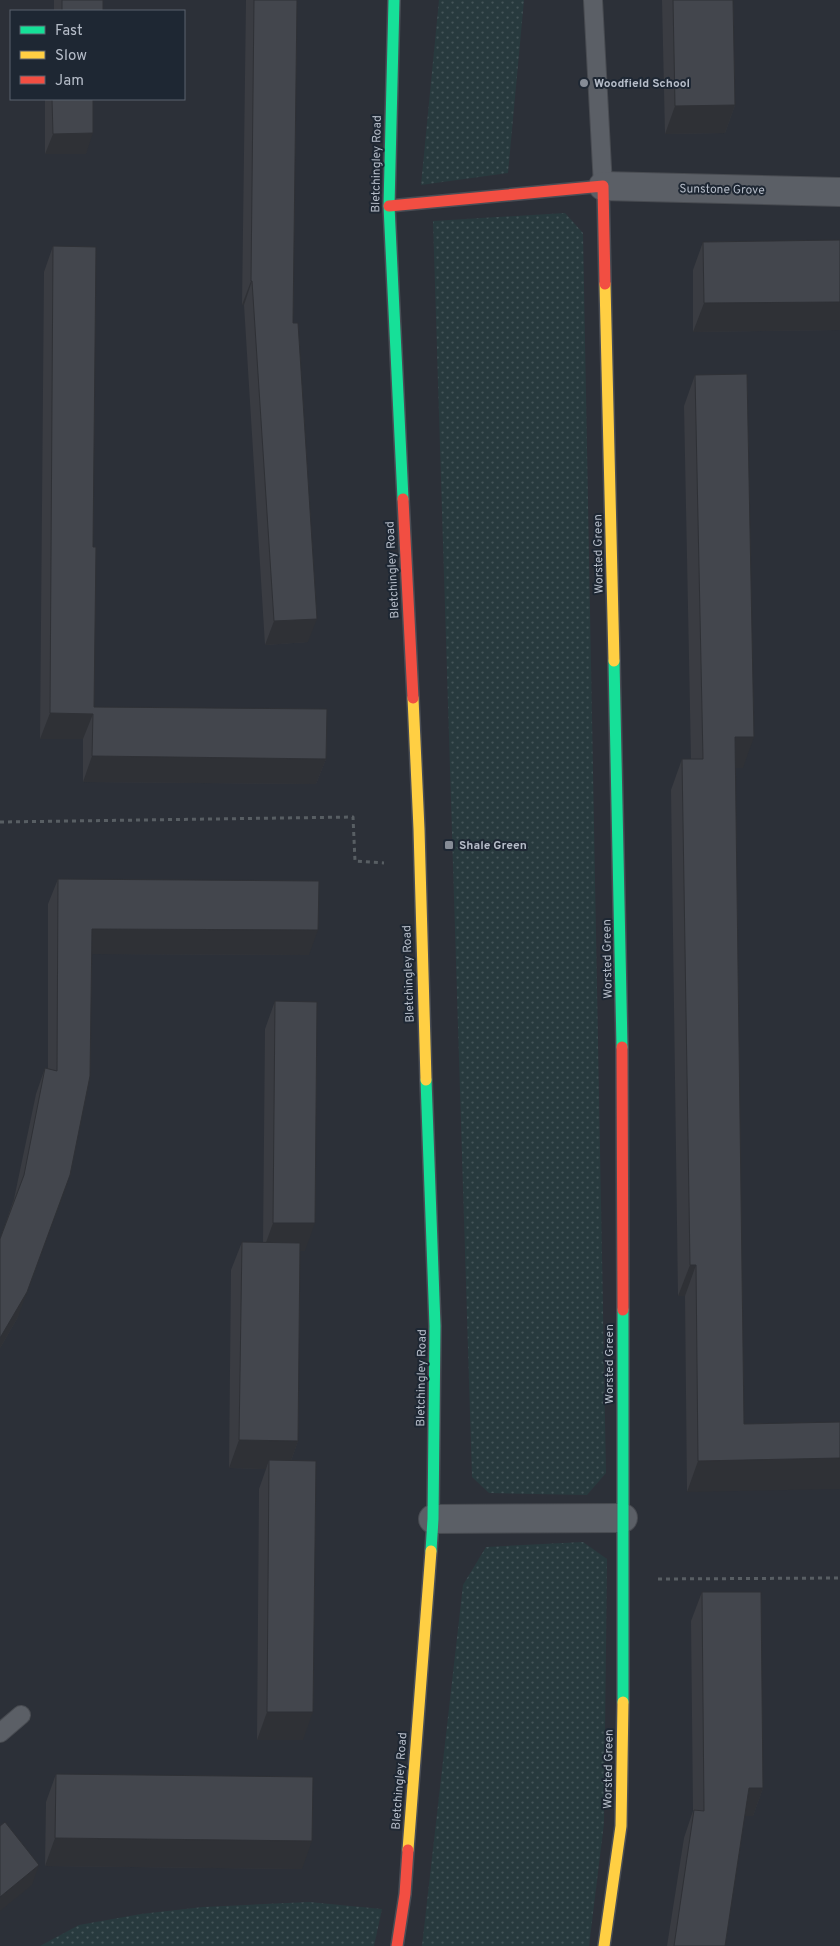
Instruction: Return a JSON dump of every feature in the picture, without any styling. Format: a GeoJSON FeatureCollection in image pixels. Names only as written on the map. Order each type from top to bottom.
{"type":"FeatureCollection","features":[{"type":"Feature","properties":{"kind":"street","name":"Bletchingley Road"},"geometry":{"type":"LineString","coordinates":[[394,0],[388,206],[419,828],[422,986],[435,1326],[433,1519],[405,1894],[397,1946]]}},
{"type":"Feature","properties":{"kind":"street"},"geometry":{"type":"LineString","coordinates":[[388,206],[603,186]]}},
{"type":"Feature","properties":{"kind":"street","name":"Sunstone Grove"},"geometry":{"type":"LineString","coordinates":[[603,186],[840,192]]}},
{"type":"Feature","properties":{"kind":"street","name":"Worsted Green"},"geometry":{"type":"LineString","coordinates":[[603,186],[622,981],[624,1580],[621,1826],[604,1946]]}},
{"type":"Feature","properties":{"kind":"street"},"geometry":{"type":"LineString","coordinates":[[433,1519],[623,1518]]}},
{"type":"Feature","properties":{"kind":"lane"},"geometry":{"type":"LineString","coordinates":[[593,0],[603,186]]}},
{"type":"Feature","properties":{"kind":"lane"},"geometry":{"type":"LineString","coordinates":[[0,1733],[21,1715]]}},
{"type":"Feature","properties":{"kind":"path"},"geometry":{"type":"LineString","coordinates":[[0,822],[353,817],[355,861],[394,864]]}},
{"type":"Feature","properties":{"kind":"path"},"geometry":{"type":"LineString","coordinates":[[624,1580],[840,1578]]}},
{"type":"Feature","properties":{"kind":"shaded area"},"geometry":{"type":"Polygon","coordinates":[[[439,0],[524,0],[508,173],[421,185],[439,0]]]}},
{"type":"Feature","properties":{"kind":"shaded area"},"geometry":{"type":"Polygon","coordinates":[[[565,213],[583,233],[606,1473],[587,1495],[489,1493],[472,1477],[433,221],[565,213]]]}},
{"type":"Feature","properties":{"kind":"shaded area"},"geometry":{"type":"Polygon","coordinates":[[[583,1542],[607,1559],[604,1823],[589,1946],[422,1946],[463,1585],[486,1547],[583,1542]]]}},
{"type":"Feature","properties":{"kind":"shaded area"},"geometry":{"type":"Polygon","coordinates":[[[309,1902],[382,1909],[374,1946],[40,1946],[79,1925],[141,1914],[203,1907],[309,1902]]]}},
{"type":"Feature","properties":{"kind":"building"},"geometry":{"type":"Polygon","coordinates":[[[62,0],[103,0],[103,10],[62,10],[62,0]]]}},
{"type":"Feature","properties":{"kind":"building"},"geometry":{"type":"Polygon","coordinates":[[[254,0],[297,0],[293,323],[298,323],[317,619],[274,621],[251,281],[254,0]]]}},
{"type":"Feature","properties":{"kind":"building"},"geometry":{"type":"Polygon","coordinates":[[[673,0],[733,0],[735,105],[675,106],[673,0]]]}},
{"type":"Feature","properties":{"kind":"building"},"geometry":{"type":"Polygon","coordinates":[[[52,100],[93,100],[93,133],[53,134],[52,100]]]}},
{"type":"Feature","properties":{"kind":"building"},"geometry":{"type":"Polygon","coordinates":[[[840,240],[840,302],[704,303],[703,242],[840,240]]]}},
{"type":"Feature","properties":{"kind":"building"},"geometry":{"type":"Polygon","coordinates":[[[53,246],[96,247],[93,547],[96,547],[94,707],[327,709],[326,759],[92,756],[93,714],[50,713],[53,246]]]}},
{"type":"Feature","properties":{"kind":"building"},"geometry":{"type":"Polygon","coordinates":[[[747,374],[754,737],[735,737],[744,1424],[840,1422],[840,1458],[698,1461],[696,1265],[690,1265],[682,759],[703,759],[695,375],[747,374]]]}},
{"type":"Feature","properties":{"kind":"building"},"geometry":{"type":"Polygon","coordinates":[[[58,879],[319,881],[318,930],[92,929],[90,1076],[70,1175],[27,1292],[0,1338],[0,1239],[24,1175],[45,1068],[57,1071],[58,879]]]}},
{"type":"Feature","properties":{"kind":"building"},"geometry":{"type":"Polygon","coordinates":[[[275,1001],[317,1002],[315,1223],[273,1223],[275,1001]]]}},
{"type":"Feature","properties":{"kind":"building"},"geometry":{"type":"Polygon","coordinates":[[[242,1242],[300,1243],[298,1441],[239,1440],[242,1242]]]}},
{"type":"Feature","properties":{"kind":"building"},"geometry":{"type":"Polygon","coordinates":[[[269,1460],[316,1461],[313,1712],[267,1712],[269,1460]]]}},
{"type":"Feature","properties":{"kind":"building"},"geometry":{"type":"Polygon","coordinates":[[[702,1592],[761,1592],[763,1788],[749,1788],[725,1946],[674,1946],[694,1810],[704,1811],[702,1592]]]}},
{"type":"Feature","properties":{"kind":"building"},"geometry":{"type":"Polygon","coordinates":[[[56,1774],[313,1777],[312,1841],[55,1838],[56,1774]]]}},
{"type":"Feature","properties":{"kind":"building"},"geometry":{"type":"Polygon","coordinates":[[[5,1822],[39,1865],[0,1897],[0,1826],[5,1822]]]}},
{"type":"Feature","properties":{"kind":"traffic: fast"},"geometry":{"type":"LineString","coordinates":[[394,0],[389,206],[403,499]]}},
{"type":"Feature","properties":{"kind":"traffic: fast"},"geometry":{"type":"LineString","coordinates":[[614,661],[622,1047]]}},
{"type":"Feature","properties":{"kind":"traffic: fast"},"geometry":{"type":"LineString","coordinates":[[426,1080],[435,1326],[431,1551]]}},
{"type":"Feature","properties":{"kind":"traffic: fast"},"geometry":{"type":"LineString","coordinates":[[623,1310],[623,1702]]}},
{"type":"Feature","properties":{"kind":"traffic: slow"},"geometry":{"type":"LineString","coordinates":[[605,284],[614,661]]}},
{"type":"Feature","properties":{"kind":"traffic: slow"},"geometry":{"type":"LineString","coordinates":[[413,698],[419,829],[426,1080]]}},
{"type":"Feature","properties":{"kind":"traffic: slow"},"geometry":{"type":"LineString","coordinates":[[408,1850],[431,1551]]}},
{"type":"Feature","properties":{"kind":"traffic: slow"},"geometry":{"type":"LineString","coordinates":[[604,1946],[621,1826],[623,1702]]}},
{"type":"Feature","properties":{"kind":"traffic: jam"},"geometry":{"type":"LineString","coordinates":[[389,206],[603,186],[605,284]]}},
{"type":"Feature","properties":{"kind":"traffic: jam"},"geometry":{"type":"LineString","coordinates":[[403,499],[413,698]]}},
{"type":"Feature","properties":{"kind":"traffic: jam"},"geometry":{"type":"LineString","coordinates":[[622,1047],[623,1310]]}},
{"type":"Feature","properties":{"kind":"traffic: jam"},"geometry":{"type":"LineString","coordinates":[[397,1946],[405,1894],[408,1850]]}},
{"type":"Feature","properties":{"kind":"place","name":"Woodfield School"},"geometry":{"type":"Point","coordinates":[584,83]}},
{"type":"Feature","properties":{"kind":"place","name":"Shale Green"},"geometry":{"type":"Point","coordinates":[449,845]}}]}
